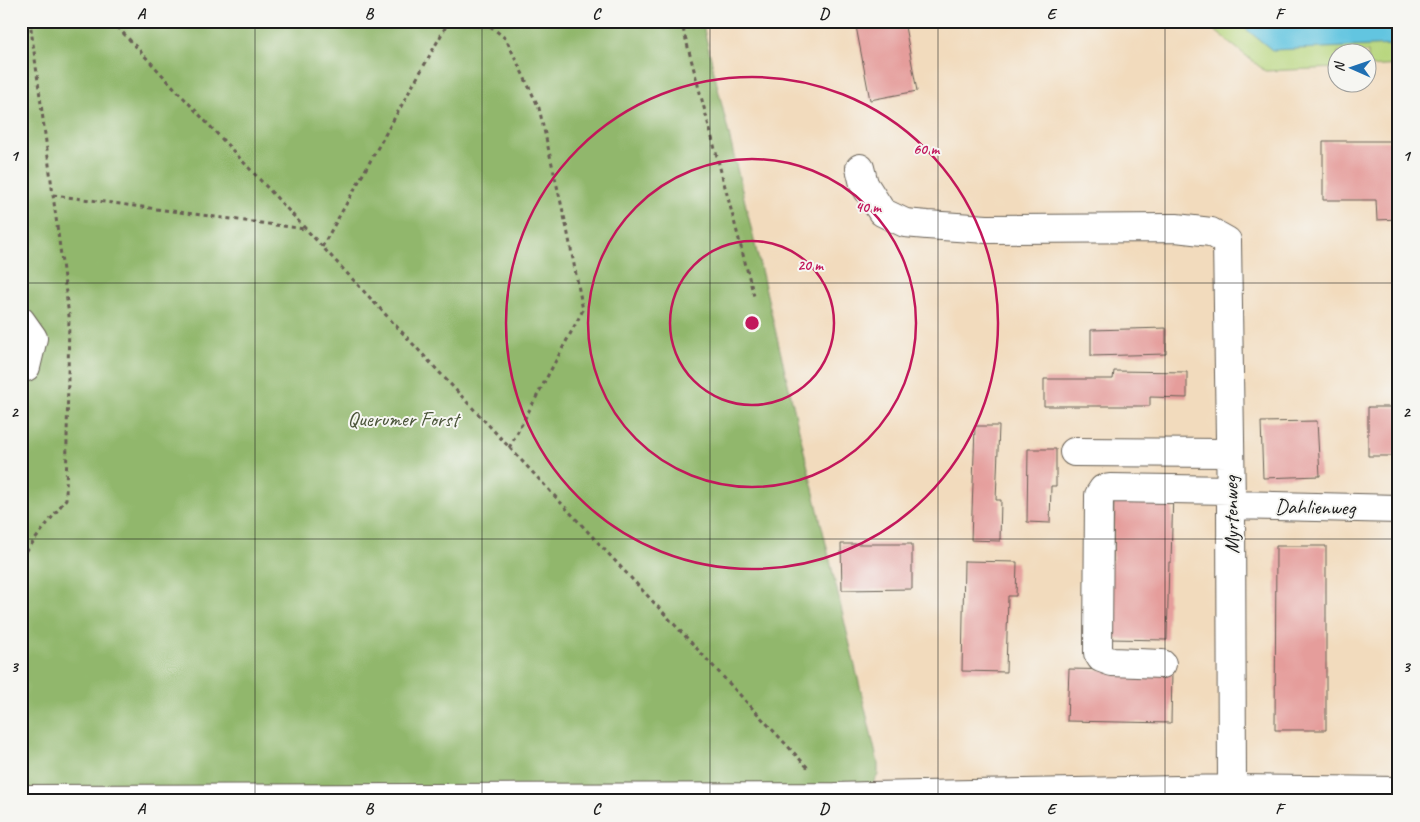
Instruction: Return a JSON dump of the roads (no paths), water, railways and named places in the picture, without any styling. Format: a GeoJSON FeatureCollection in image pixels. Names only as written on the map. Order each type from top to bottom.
{"type":"FeatureCollection","features":[{"type":"Feature","properties":{"kind":"street","name":"Myrtenweg"},"geometry":{"type":"LineString","coordinates":[[860,168],[864,184],[882,212],[905,223],[987,229],[1176,228],[1211,232],[1227,241],[1231,497],[1232,789]]}},
{"type":"Feature","properties":{"kind":"street"},"geometry":{"type":"LineString","coordinates":[[21,321],[33,338],[26,367],[21,369]]}},
{"type":"Feature","properties":{"kind":"street"},"geometry":{"type":"LineString","coordinates":[[1074,452],[1230,453]]}},
{"type":"Feature","properties":{"kind":"street","name":"Dahlienweg"},"geometry":{"type":"LineString","coordinates":[[1162,664],[1112,662],[1100,658],[1098,652],[1099,495],[1103,490],[1110,488],[1399,509]]}},
{"type":"Feature","properties":{"kind":"street"},"geometry":{"type":"LineString","coordinates":[[21,799],[872,798],[1138,796],[1232,789],[1399,791]]}},
{"type":"Feature","properties":{"kind":"water"},"geometry":{"type":"Polygon","coordinates":[[[1236,21],[1399,21],[1399,40],[1396,45],[1378,46],[1378,42],[1328,42],[1328,48],[1272,50],[1236,21]]]}},
{"type":"Feature","properties":{"kind":"park label","name":"Querumer Forst"},"geometry":{"type":"Point","coordinates":[403,419]}}]}
